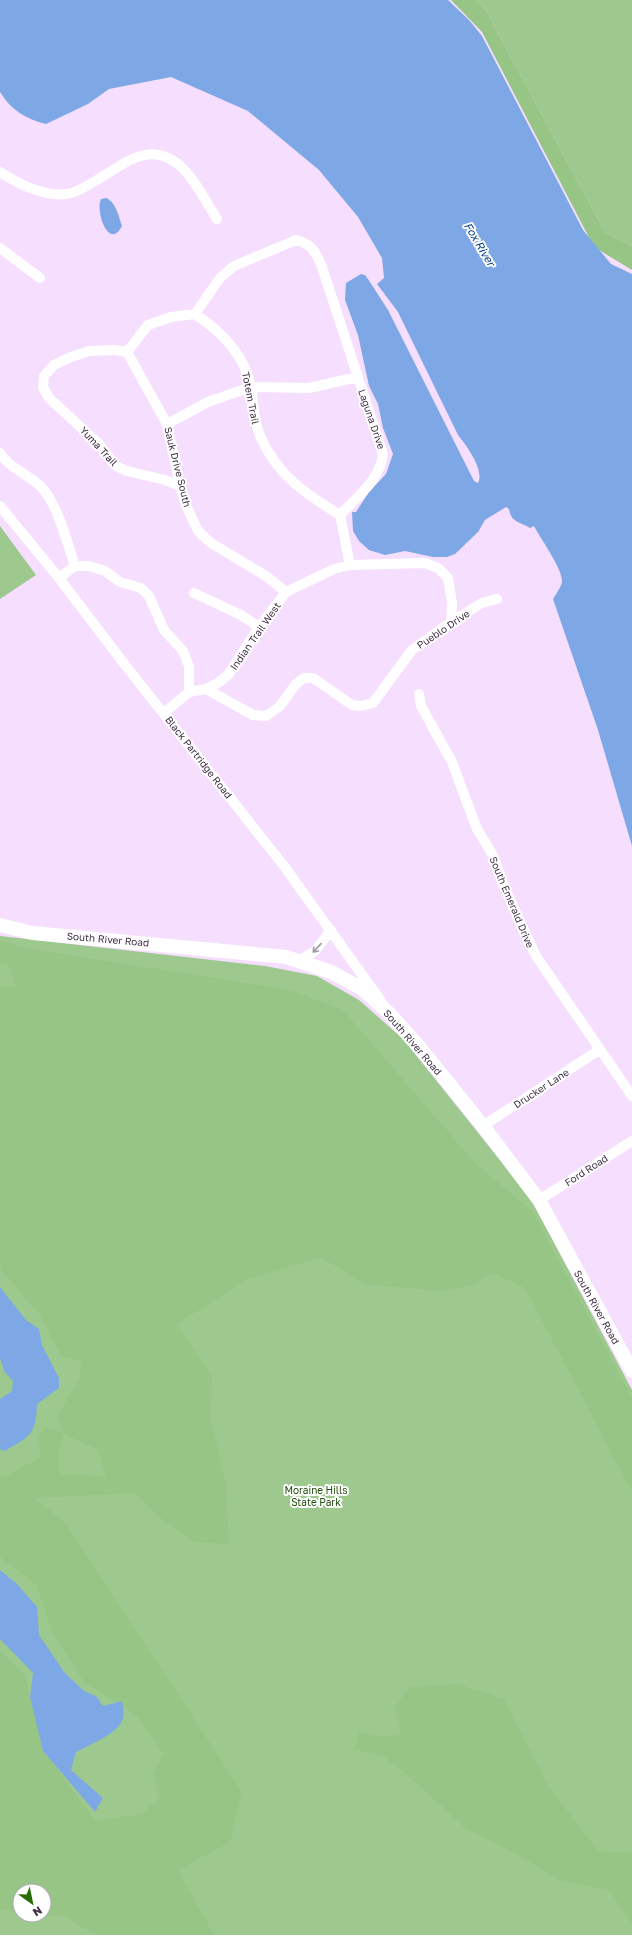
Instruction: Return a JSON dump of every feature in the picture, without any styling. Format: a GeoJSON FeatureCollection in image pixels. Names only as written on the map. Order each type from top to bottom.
{"type":"FeatureCollection","features":[{"type":"Feature","properties":{"kind":"street"},"geometry":{"type":"LineString","coordinates":[[0,172],[16,182],[35,190],[55,194],[71,193],[89,185],[131,160],[147,153],[160,154],[178,164],[188,175],[217,219]]}},
{"type":"Feature","properties":{"kind":"street","name":"Laguna Drive"},"geometry":{"type":"LineString","coordinates":[[195,314],[220,278],[234,266],[296,240],[306,242],[316,252],[379,437],[383,454],[382,465],[377,475],[340,515]]}},
{"type":"Feature","properties":{"kind":"street"},"geometry":{"type":"LineString","coordinates":[[0,248],[40,278]]}},
{"type":"Feature","properties":{"kind":"street"},"geometry":{"type":"LineString","coordinates":[[127,352],[148,325],[170,317],[195,314]]}},
{"type":"Feature","properties":{"kind":"street","name":"Totem Trail"},"geometry":{"type":"LineString","coordinates":[[195,314],[222,335],[241,358],[251,387],[255,422],[261,438],[274,461],[293,483],[305,494],[340,515]]}},
{"type":"Feature","properties":{"kind":"street","name":"Yuma Trail"},"geometry":{"type":"LineString","coordinates":[[127,352],[114,350],[89,351],[71,357],[54,365],[44,376],[43,387],[48,398],[99,444],[116,466],[127,471],[164,480],[180,486]]}},
{"type":"Feature","properties":{"kind":"street","name":"Sauk Drive South"},"geometry":{"type":"LineString","coordinates":[[127,352],[167,424],[180,486],[186,506],[198,531],[211,542],[266,576],[286,592]]}},
{"type":"Feature","properties":{"kind":"street"},"geometry":{"type":"LineString","coordinates":[[167,424],[208,402],[251,387],[309,388],[358,377]]}},
{"type":"Feature","properties":{"kind":"street"},"geometry":{"type":"LineString","coordinates":[[0,453],[3,458],[41,487],[52,504],[75,566]]}},
{"type":"Feature","properties":{"kind":"street","name":"Black Partridge Road"},"geometry":{"type":"LineString","coordinates":[[0,506],[59,578],[284,866],[390,1014]]}},
{"type":"Feature","properties":{"kind":"street"},"geometry":{"type":"LineString","coordinates":[[340,515],[350,565],[425,563],[438,568],[448,578],[452,603],[451,622]]}},
{"type":"Feature","properties":{"kind":"street","name":"Indian Trail West"},"geometry":{"type":"LineString","coordinates":[[189,692],[206,689],[218,684],[228,675],[259,627],[286,592],[334,569],[350,565]]}},
{"type":"Feature","properties":{"kind":"street"},"geometry":{"type":"LineString","coordinates":[[59,578],[75,566],[89,566],[105,571],[120,582],[141,588],[149,596],[164,630],[183,651],[189,666],[189,692],[164,713]]}},
{"type":"Feature","properties":{"kind":"street"},"geometry":{"type":"LineString","coordinates":[[194,593],[240,615],[259,627]]}},
{"type":"Feature","properties":{"kind":"street","name":"Pueblo Drive"},"geometry":{"type":"LineString","coordinates":[[206,689],[253,714],[266,716],[280,706],[296,684],[304,678],[313,678],[352,705],[361,706],[373,702],[412,650],[451,622],[482,604],[497,599]]}},
{"type":"Feature","properties":{"kind":"street","name":"South Emerald Drive"},"geometry":{"type":"LineString","coordinates":[[419,694],[421,706],[452,762],[477,829],[494,857],[503,884],[536,956],[599,1050],[632,1096]]}},
{"type":"Feature","properties":{"kind":"street","name":"South River Road"},"geometry":{"type":"LineString","coordinates":[[0,925],[33,933],[286,957],[332,972],[361,988],[390,1014],[483,1126],[539,1200],[632,1371]]}},
{"type":"Feature","properties":{"kind":"street"},"geometry":{"type":"LineString","coordinates":[[298,961],[315,951],[331,930]]}},
{"type":"Feature","properties":{"kind":"street","name":"Drucker Lane"},"geometry":{"type":"LineString","coordinates":[[483,1126],[599,1050]]}},
{"type":"Feature","properties":{"kind":"street","name":"Ford Road"},"geometry":{"type":"LineString","coordinates":[[539,1200],[632,1141]]}},
{"type":"Feature","properties":{"kind":"green space"},"geometry":{"type":"Polygon","coordinates":[[[451,0],[476,0],[484,7],[605,232],[632,246],[632,270],[594,247],[482,32],[451,0]]]}},
{"type":"Feature","properties":{"kind":"green space"},"geometry":{"type":"Polygon","coordinates":[[[476,0],[632,0],[632,246],[605,232],[484,7],[476,0]]]}},
{"type":"Feature","properties":{"kind":"green space"},"geometry":{"type":"Polygon","coordinates":[[[0,526],[36,575],[0,599],[0,526]]]}},
{"type":"Feature","properties":{"kind":"green space","name":"Moraine Hills State Park"},"geometry":{"type":"Polygon","coordinates":[[[0,936],[265,966],[317,976],[359,1000],[403,1039],[531,1199],[632,1390],[632,1935],[0,1935],[0,936]]]}},
{"type":"Feature","properties":{"kind":"green space"},"geometry":{"type":"Polygon","coordinates":[[[0,940],[24,948],[291,990],[343,1010],[476,1164],[532,1211],[632,1398],[632,1492],[525,1288],[493,1273],[470,1286],[437,1291],[364,1284],[321,1257],[246,1280],[177,1324],[212,1376],[211,1420],[226,1483],[229,1544],[195,1542],[157,1515],[134,1493],[35,1498],[67,1525],[242,1792],[230,1842],[178,1870],[214,1935],[96,1935],[62,1915],[52,1916],[52,1883],[12,1883],[12,1912],[0,1909],[0,1651],[25,1676],[43,1751],[96,1821],[142,1814],[159,1798],[153,1775],[163,1753],[136,1715],[84,1682],[53,1634],[36,1585],[0,1557],[0,1476],[2,1478],[41,1457],[38,1439],[45,1427],[64,1433],[57,1416],[79,1379],[82,1361],[61,1356],[40,1315],[1,1270],[0,1266],[0,987],[15,987],[9,965],[0,962],[0,940]],[[64,1434],[58,1456],[60,1474],[106,1476],[97,1449],[64,1434]]]}},
{"type":"Feature","properties":{"kind":"green space"},"geometry":{"type":"Polygon","coordinates":[[[458,1684],[504,1699],[548,1786],[598,1851],[632,1853],[632,1924],[610,1891],[558,1880],[518,1855],[465,1828],[418,1784],[383,1756],[354,1749],[359,1732],[383,1736],[401,1734],[394,1708],[410,1687],[458,1684]]]}},
{"type":"Feature","properties":{"kind":"water","name":"Fox River"},"geometry":{"type":"Polygon","coordinates":[[[0,0],[448,0],[469,20],[482,36],[583,230],[611,264],[632,274],[632,846],[598,730],[553,599],[562,582],[559,569],[534,526],[530,528],[514,520],[509,509],[506,507],[485,520],[478,532],[455,554],[447,557],[433,557],[405,551],[385,555],[369,550],[359,541],[353,531],[352,512],[356,512],[369,492],[386,474],[393,454],[383,428],[378,404],[369,386],[358,335],[345,300],[346,283],[361,274],[365,275],[368,279],[388,310],[474,481],[478,483],[479,478],[479,471],[474,458],[458,435],[398,312],[377,284],[384,278],[382,258],[358,217],[319,170],[248,111],[171,77],[109,89],[88,104],[46,124],[20,113],[9,104],[0,92],[0,0]]]}},
{"type":"Feature","properties":{"kind":"water"},"geometry":{"type":"Polygon","coordinates":[[[106,198],[115,206],[122,226],[117,233],[112,234],[104,227],[100,212],[100,205],[101,199],[106,198]]]}},
{"type":"Feature","properties":{"kind":"water"},"geometry":{"type":"Polygon","coordinates":[[[0,1287],[26,1320],[39,1329],[42,1345],[59,1378],[59,1388],[37,1404],[35,1422],[30,1434],[5,1451],[0,1449],[0,1399],[12,1391],[13,1381],[4,1371],[0,1358],[0,1287]]]}},
{"type":"Feature","properties":{"kind":"water"},"geometry":{"type":"Polygon","coordinates":[[[0,1570],[16,1583],[37,1607],[39,1635],[65,1673],[84,1691],[96,1696],[103,1706],[122,1701],[123,1715],[121,1723],[107,1735],[76,1752],[71,1770],[103,1798],[95,1812],[43,1751],[30,1697],[33,1673],[0,1639],[0,1570]]]}}]}
